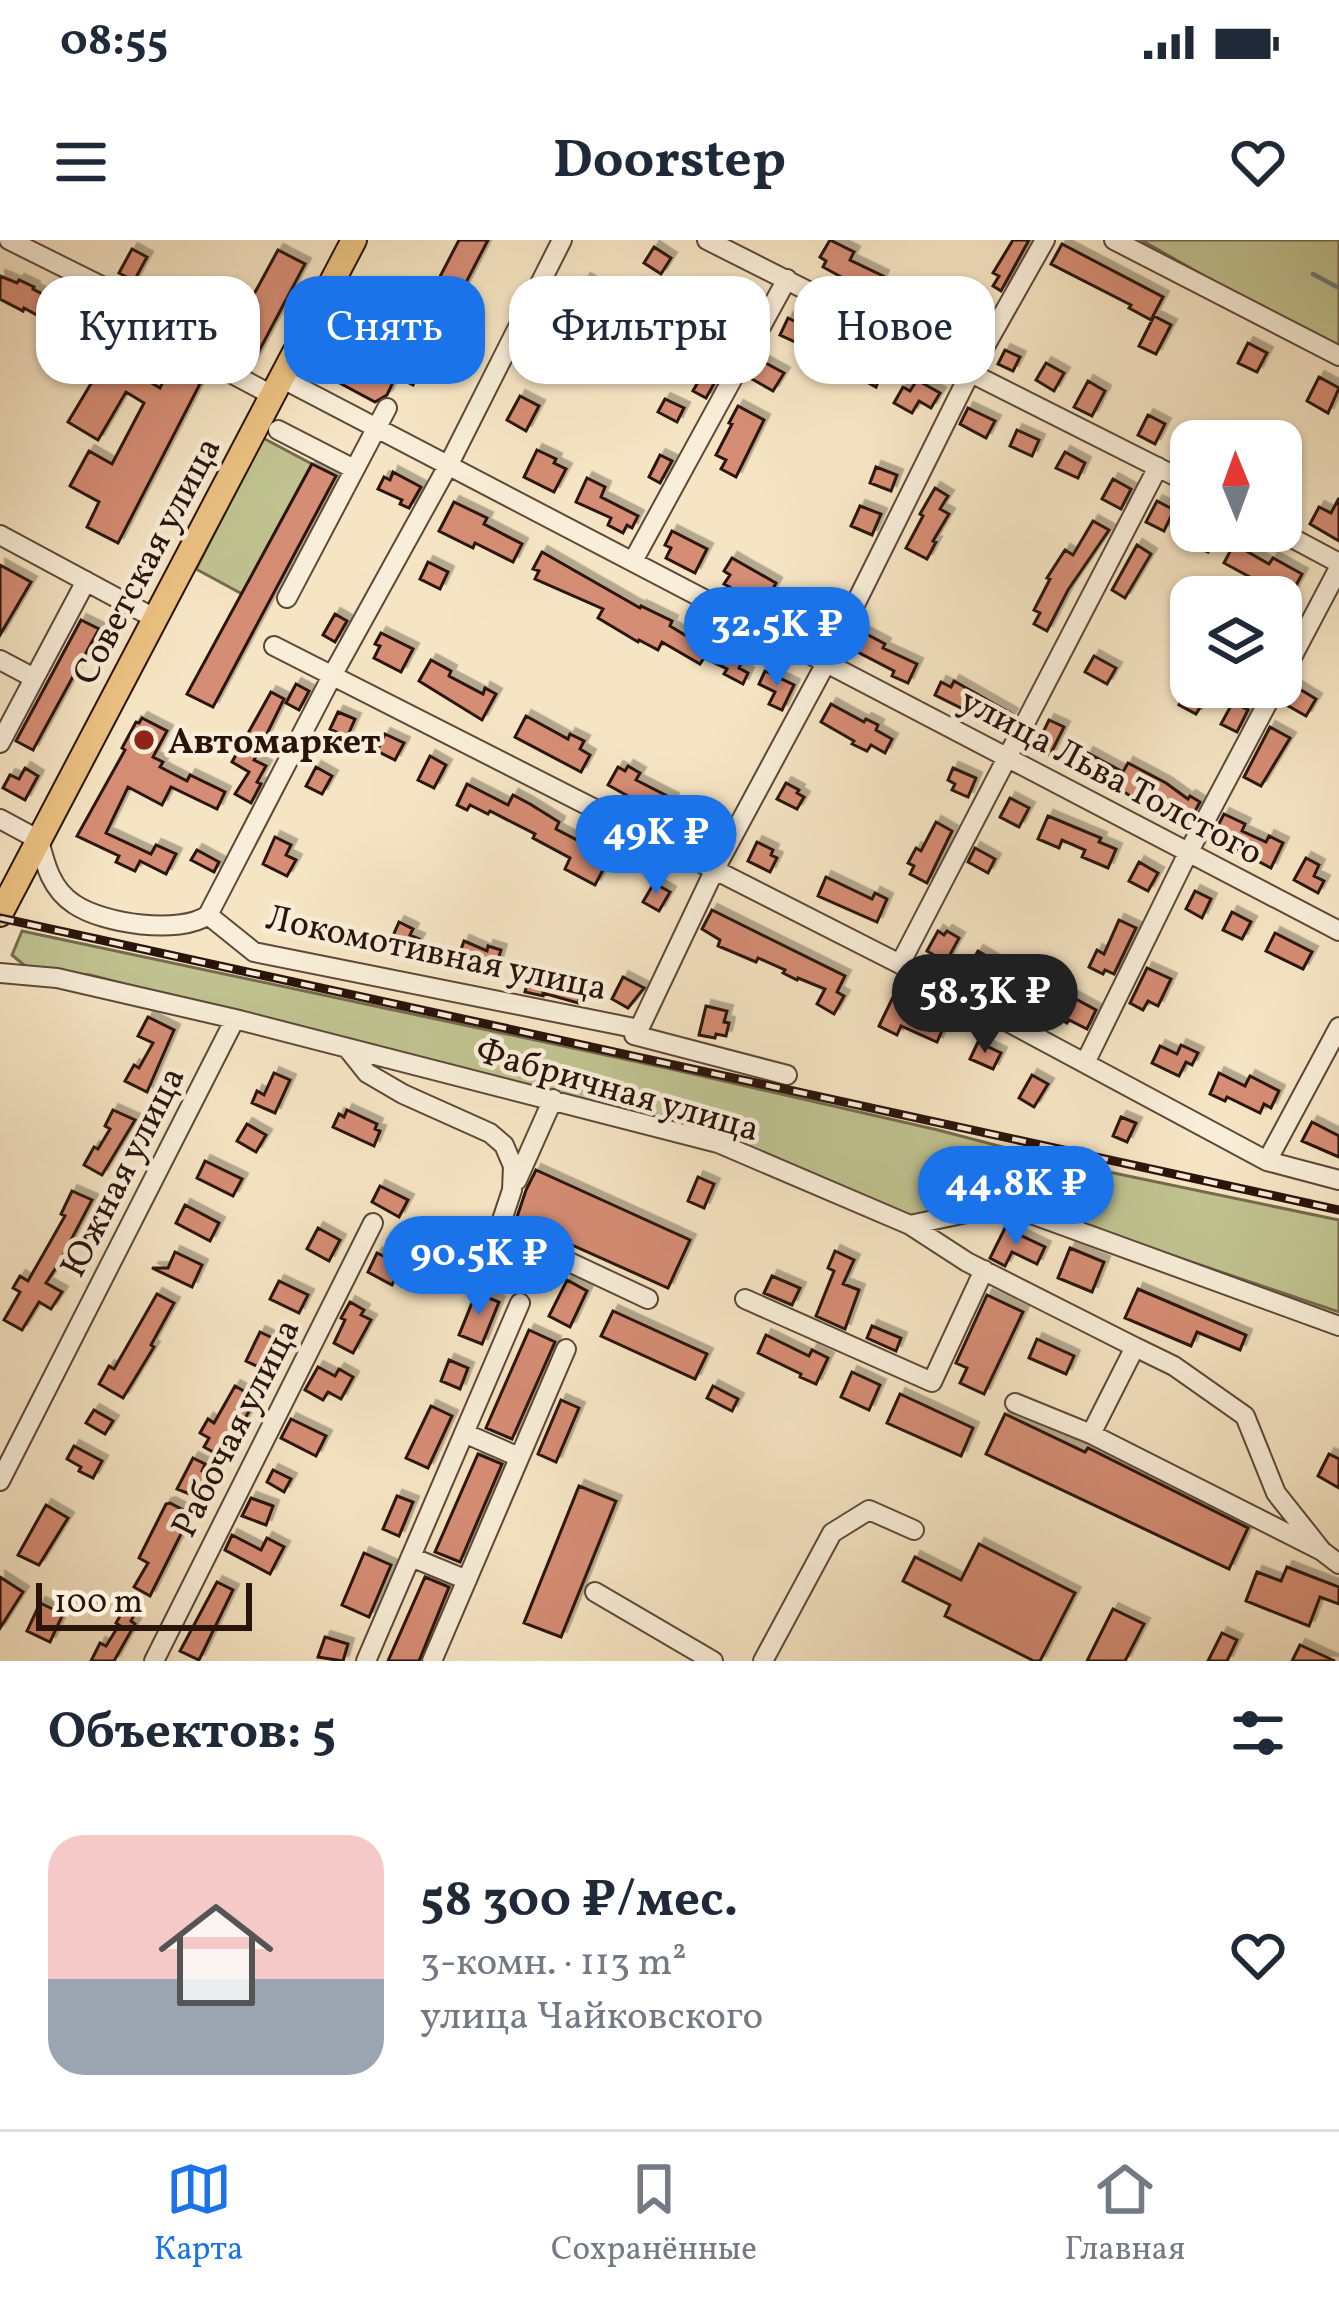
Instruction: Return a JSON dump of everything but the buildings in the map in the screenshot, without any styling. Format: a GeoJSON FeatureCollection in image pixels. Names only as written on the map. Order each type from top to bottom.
{"type":"FeatureCollection","features":[{"type":"Feature","properties":{"kind":"main road","name":"Советская улица"},"geometry":{"type":"LineString","coordinates":[[0,914],[354,240]]}},
{"type":"Feature","properties":{"kind":"street","name":"улица Льва Толстого"},"geometry":{"type":"LineString","coordinates":[[9,240],[190,330],[208,361],[376,427],[1339,931]]}},
{"type":"Feature","properties":{"kind":"street"},"geometry":{"type":"LineString","coordinates":[[0,819],[39,840],[49,877],[73,904],[141,925],[196,924],[208,915],[449,464],[562,240]]}},
{"type":"Feature","properties":{"kind":"street"},"geometry":{"type":"LineString","coordinates":[[707,240],[794,282]]}},
{"type":"Feature","properties":{"kind":"street"},"geometry":{"type":"LineString","coordinates":[[995,329],[1045,240]]}},
{"type":"Feature","properties":{"kind":"street"},"geometry":{"type":"LineString","coordinates":[[1114,240],[1339,356]]}},
{"type":"Feature","properties":{"kind":"street"},"geometry":{"type":"LineString","coordinates":[[633,561],[787,279]]}},
{"type":"Feature","properties":{"kind":"street"},"geometry":{"type":"LineString","coordinates":[[995,383],[1170,473]]}},
{"type":"Feature","properties":{"kind":"street"},"geometry":{"type":"LineString","coordinates":[[638,1029],[965,384]]}},
{"type":"Feature","properties":{"kind":"street"},"geometry":{"type":"LineString","coordinates":[[286,598],[386,408]]}},
{"type":"Feature","properties":{"kind":"street"},"geometry":{"type":"LineString","coordinates":[[278,430],[354,469]]}},
{"type":"Feature","properties":{"kind":"street"},"geometry":{"type":"LineString","coordinates":[[899,964],[1158,467]]}},
{"type":"Feature","properties":{"kind":"street"},"geometry":{"type":"LineString","coordinates":[[0,535],[156,619]]}},
{"type":"Feature","properties":{"kind":"street"},"geometry":{"type":"LineString","coordinates":[[1302,544],[1339,566],[1302,637]]}},
{"type":"Feature","properties":{"kind":"street"},"geometry":{"type":"LineString","coordinates":[[3,732],[86,580]]}},
{"type":"Feature","properties":{"kind":"street"},"geometry":{"type":"LineString","coordinates":[[274,646],[899,964],[1268,1161],[1339,1180]]}},
{"type":"Feature","properties":{"kind":"street"},"geometry":{"type":"LineString","coordinates":[[0,660],[34,678]]}},
{"type":"Feature","properties":{"kind":"street"},"geometry":{"type":"LineString","coordinates":[[1085,1063],[1265,708]]}},
{"type":"Feature","properties":{"kind":"street","name":"Локомотивная улица"},"geometry":{"type":"LineString","coordinates":[[208,915],[254,952],[638,1029],[634,1035],[788,1076]]}},
{"type":"Feature","properties":{"kind":"street","name":"Фабричная улица"},"geometry":{"type":"LineString","coordinates":[[0,973],[57,977],[235,1019],[718,1143],[910,1225],[984,1270],[1174,1366],[1245,1415],[1276,1492],[1322,1551]]}},
{"type":"Feature","properties":{"kind":"street","name":"Южная улица"},"geometry":{"type":"LineString","coordinates":[[0,1481],[235,1019]]}},
{"type":"Feature","properties":{"kind":"street"},"geometry":{"type":"LineString","coordinates":[[1268,1161],[1339,1027]]}},
{"type":"Feature","properties":{"kind":"street"},"geometry":{"type":"LineString","coordinates":[[347,1048],[378,1080],[490,1132],[504,1145],[513,1166],[512,1190]]}},
{"type":"Feature","properties":{"kind":"street"},"geometry":{"type":"LineString","coordinates":[[553,1099],[499,1229],[648,1299]]}},
{"type":"Feature","properties":{"kind":"street"},"geometry":{"type":"LineString","coordinates":[[910,1225],[994,1207],[1023,1211],[1339,1326]]}},
{"type":"Feature","properties":{"kind":"street","name":"Рабочая улица"},"geometry":{"type":"LineString","coordinates":[[154,1661],[374,1223]]}},
{"type":"Feature","properties":{"kind":"street"},"geometry":{"type":"LineString","coordinates":[[745,1298],[932,1382],[984,1270]]}},
{"type":"Feature","properties":{"kind":"street"},"geometry":{"type":"LineString","coordinates":[[366,1661],[520,1303]]}},
{"type":"Feature","properties":{"kind":"street"},"geometry":{"type":"LineString","coordinates":[[1091,1434],[1135,1347]]}},
{"type":"Feature","properties":{"kind":"street"},"geometry":{"type":"LineString","coordinates":[[432,1661],[566,1349]]}},
{"type":"Feature","properties":{"kind":"street"},"geometry":{"type":"LineString","coordinates":[[1015,1403],[1091,1434],[1322,1551],[1339,1564]]}},
{"type":"Feature","properties":{"kind":"street"},"geometry":{"type":"LineString","coordinates":[[464,1433],[519,1457]]}},
{"type":"Feature","properties":{"kind":"street"},"geometry":{"type":"LineString","coordinates":[[764,1661],[832,1533],[869,1510],[914,1530]]}},
{"type":"Feature","properties":{"kind":"street"},"geometry":{"type":"LineString","coordinates":[[411,1557],[466,1580]]}},
{"type":"Feature","properties":{"kind":"street"},"geometry":{"type":"LineString","coordinates":[[595,1592],[713,1661]]}},
{"type":"Feature","properties":{"kind":"green space"},"geometry":{"type":"Polygon","coordinates":[[[1141,240],[1339,240],[1339,347],[1259,307],[1141,240]]]}},
{"type":"Feature","properties":{"kind":"green space"},"geometry":{"type":"Polygon","coordinates":[[[263,438],[312,464],[242,594],[196,569],[263,438]]]}},
{"type":"Feature","properties":{"kind":"green space"},"geometry":{"type":"Polygon","coordinates":[[[22,931],[671,1069],[1056,1161],[1339,1220],[1339,1312],[1035,1209],[902,1214],[719,1139],[90,975],[30,970],[12,955],[22,931]]]}},
{"type":"Feature","properties":{"kind":"waterway"},"geometry":{"type":"LineString","coordinates":[[1313,274],[1339,288]]}},
{"type":"Feature","properties":{"kind":"railway"},"geometry":{"type":"LineString","coordinates":[[0,918],[1339,1210]]}},
{"type":"Feature","properties":{"kind":"place","name":"Автомаркет"},"geometry":{"type":"Point","coordinates":[144,740]}}]}
